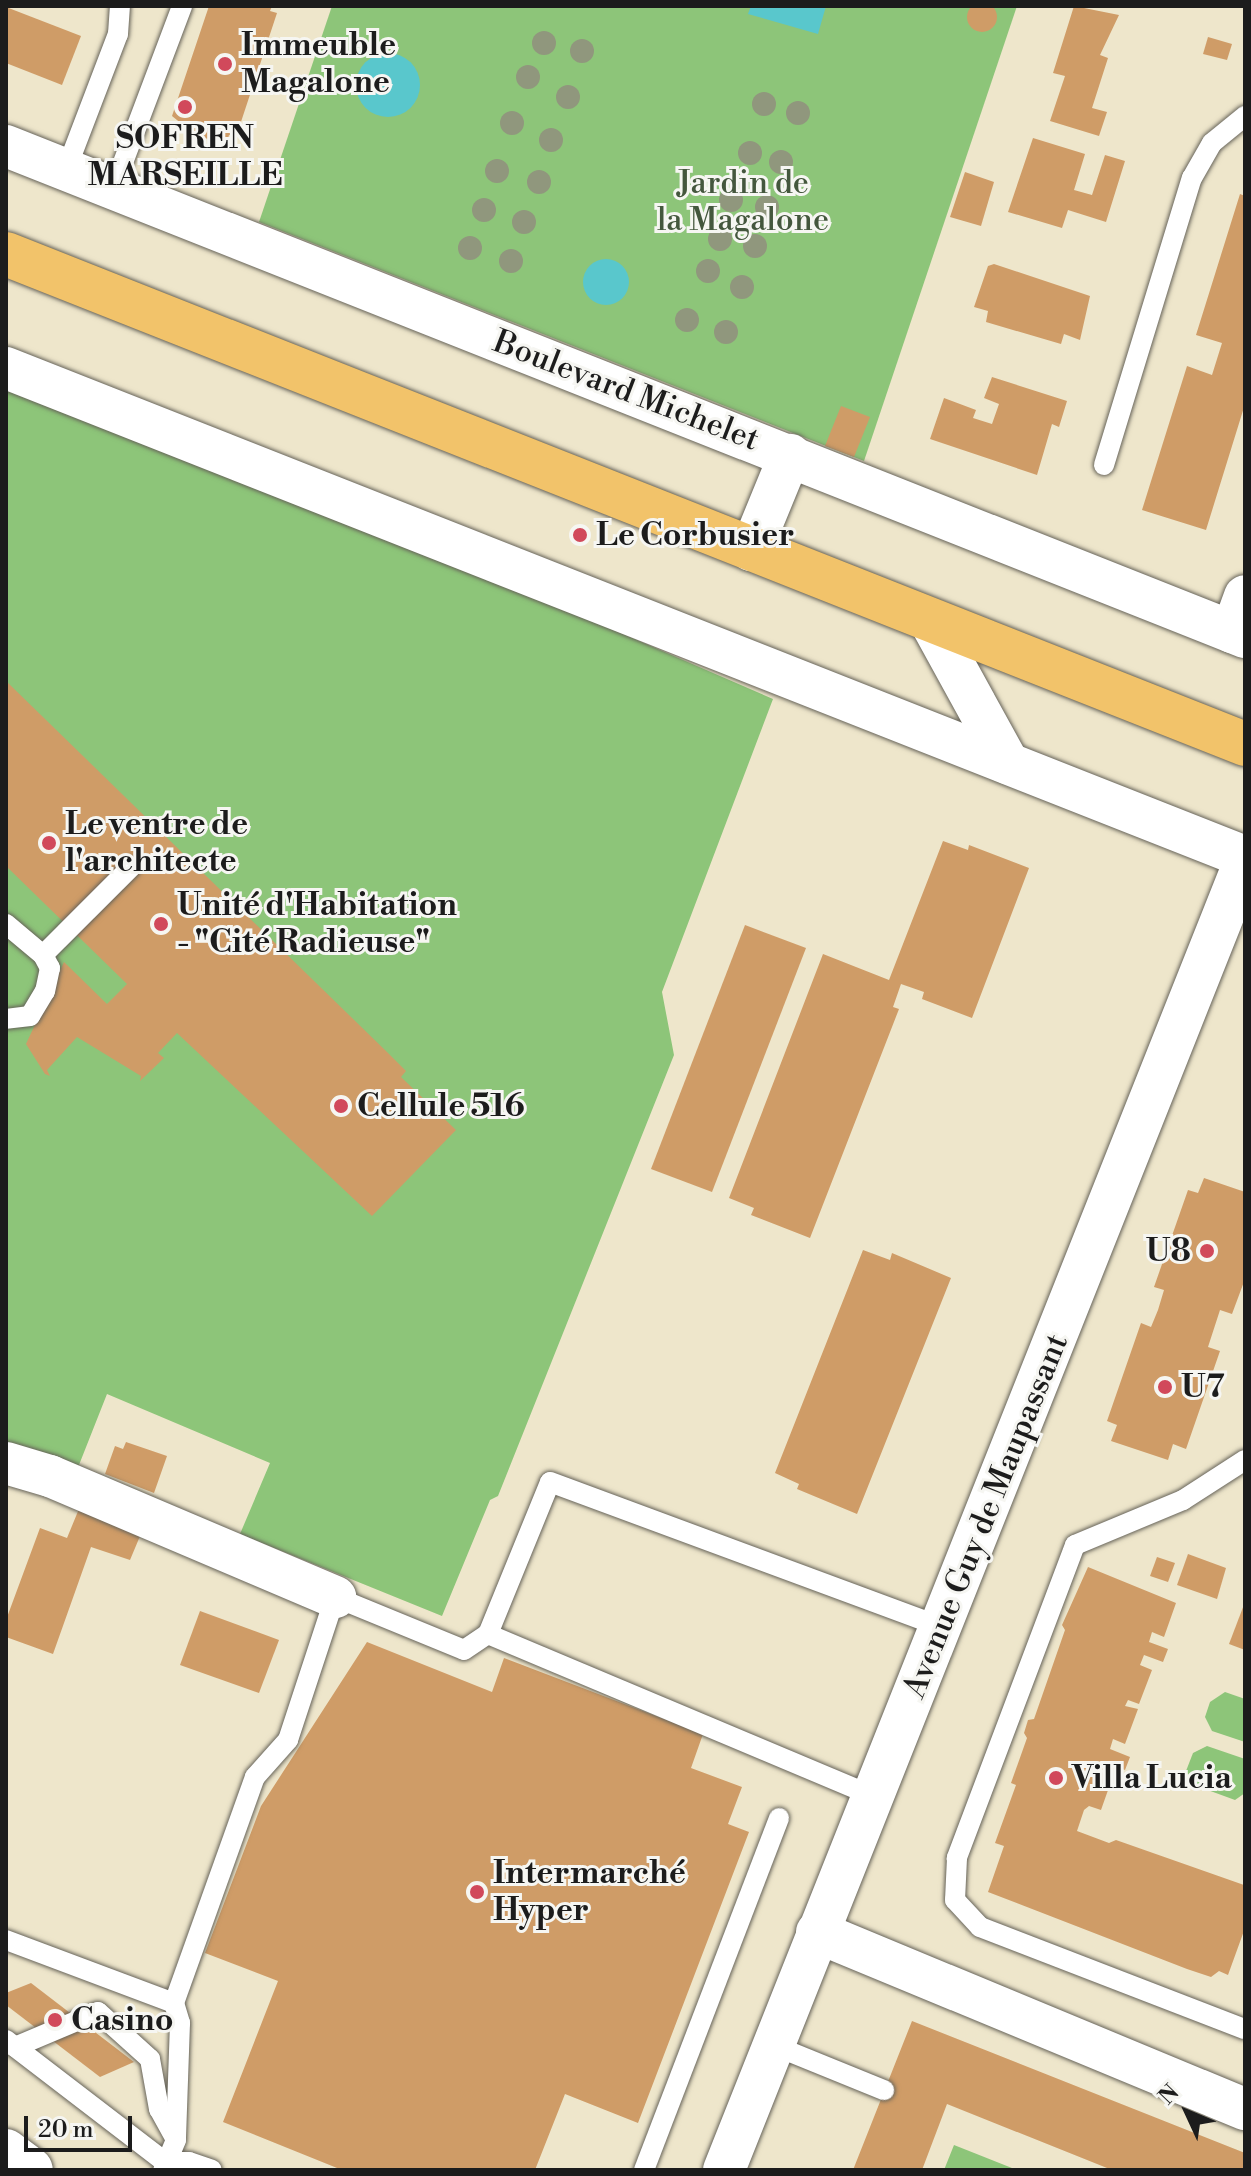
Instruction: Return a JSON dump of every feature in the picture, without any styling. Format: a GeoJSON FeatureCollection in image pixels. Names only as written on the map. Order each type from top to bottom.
{"type":"FeatureCollection","features":[{"type":"Feature","properties":{"kind":"main road"},"geometry":{"type":"LineString","coordinates":[[6,254],[931,623],[1245,744]]}},
{"type":"Feature","properties":{"kind":"street","name":"Boulevard Michelet"},"geometry":{"type":"LineString","coordinates":[[6,146],[795,445],[1241,621]]}},
{"type":"Feature","properties":{"kind":"street"},"geometry":{"type":"LineString","coordinates":[[6,368],[1245,859]]}},
{"type":"Feature","properties":{"kind":"street"},"geometry":{"type":"LineString","coordinates":[[751,550],[795,445]]}},
{"type":"Feature","properties":{"kind":"street"},"geometry":{"type":"LineString","coordinates":[[931,623],[1008,763]]}},
{"type":"Feature","properties":{"kind":"street","name":"Avenue Guy de Maupassant"},"geometry":{"type":"LineString","coordinates":[[724,2170],[1245,859]]}},
{"type":"Feature","properties":{"kind":"street"},"geometry":{"type":"LineString","coordinates":[[6,1463],[50,1476],[335,1597]]}},
{"type":"Feature","properties":{"kind":"street"},"geometry":{"type":"LineString","coordinates":[[817,1932],[1245,2109]]}},
{"type":"Feature","properties":{"kind":"street"},"geometry":{"type":"LineString","coordinates":[[6,2151],[31,2170]]}},
{"type":"Feature","properties":{"kind":"lane"},"geometry":{"type":"LineString","coordinates":[[66,170],[118,34],[120,6]]}},
{"type":"Feature","properties":{"kind":"lane"},"geometry":{"type":"LineString","coordinates":[[113,189],[182,6]]}},
{"type":"Feature","properties":{"kind":"lane"},"geometry":{"type":"LineString","coordinates":[[1104,465],[1192,178],[1212,143],[1228,124],[1245,116]]}},
{"type":"Feature","properties":{"kind":"lane"},"geometry":{"type":"LineString","coordinates":[[43,955],[131,867]]}},
{"type":"Feature","properties":{"kind":"lane"},"geometry":{"type":"LineString","coordinates":[[6,924],[43,955],[50,968],[45,991],[30,1016],[6,1019]]}},
{"type":"Feature","properties":{"kind":"lane"},"geometry":{"type":"LineString","coordinates":[[1245,1460],[1183,1500],[1075,1545],[957,1858],[955,1900],[980,1927],[1245,2029]]}},
{"type":"Feature","properties":{"kind":"lane"},"geometry":{"type":"LineString","coordinates":[[164,2166],[176,2140],[180,2023],[174,2003],[255,1777],[288,1740],[335,1597],[464,1650],[488,1634],[550,1482],[942,1627]]}},
{"type":"Feature","properties":{"kind":"lane"},"geometry":{"type":"LineString","coordinates":[[488,1634],[873,1796]]}},
{"type":"Feature","properties":{"kind":"lane"},"geometry":{"type":"LineString","coordinates":[[644,2170],[779,1818]]}},
{"type":"Feature","properties":{"kind":"lane"},"geometry":{"type":"LineString","coordinates":[[6,1940],[174,2003]]}},
{"type":"Feature","properties":{"kind":"lane"},"geometry":{"type":"LineString","coordinates":[[10,2044],[98,2012],[150,2059],[159,2109],[176,2140]]}},
{"type":"Feature","properties":{"kind":"lane"},"geometry":{"type":"LineString","coordinates":[[10,2044],[164,2166],[189,2162],[212,2170]]}},
{"type":"Feature","properties":{"kind":"lane"},"geometry":{"type":"LineString","coordinates":[[773,2045],[884,2090]]}},
{"type":"Feature","properties":{"kind":"green space","name":"Jardin de la Magalone"},"geometry":{"type":"Polygon","coordinates":[[[332,6],[1017,6],[864,461],[259,222],[332,6]]]}},
{"type":"Feature","properties":{"kind":"green space"},"geometry":{"type":"Polygon","coordinates":[[[6,388],[570,611],[773,699],[662,992],[674,1055],[498,1496],[490,1500],[442,1616],[240,1534],[270,1463],[107,1394],[77,1470],[6,1443],[6,388]]]}},
{"type":"Feature","properties":{"kind":"green space"},"geometry":{"type":"Polygon","coordinates":[[[1225,1692],[1245,1699],[1245,1742],[1212,1731],[1205,1717],[1210,1702],[1225,1692]]]}},
{"type":"Feature","properties":{"kind":"green space"},"geometry":{"type":"Polygon","coordinates":[[[1207,1746],[1245,1759],[1245,1793],[1235,1800],[1194,1785],[1186,1771],[1193,1753],[1207,1746]]]}},
{"type":"Feature","properties":{"kind":"green space"},"geometry":{"type":"Polygon","coordinates":[[[954,2145],[1017,2170],[944,2170],[954,2145]]]}},
{"type":"Feature","properties":{"kind":"water"},"geometry":{"type":"Polygon","coordinates":[[[751,6],[826,6],[818,34],[748,14],[751,6]]]}},
{"type":"Feature","properties":{"kind":"water"},"geometry":{"type":"Polygon","coordinates":[[[382,53],[394,53],[411,62],[418,73],[418,97],[411,108],[394,117],[382,117],[370,112],[361,103],[356,91],[356,79],[361,67],[370,58],[382,53]]]}},
{"type":"Feature","properties":{"kind":"water"},"geometry":{"type":"Polygon","coordinates":[[[606,259],[622,266],[629,282],[622,298],[606,305],[590,298],[583,282],[590,266],[606,259]]]}},
{"type":"Feature","properties":{"kind":"building"},"geometry":{"type":"Polygon","coordinates":[[[982,2],[993,6],[997,17],[993,28],[982,32],[971,28],[967,17],[971,6],[982,2]]]}},
{"type":"Feature","properties":{"kind":"building","name":"Immeuble Magalone"},"geometry":{"type":"Polygon","coordinates":[[[209,6],[272,6],[270,11],[277,13],[236,137],[229,135],[227,142],[198,137],[172,116],[209,6]]]}},
{"type":"Feature","properties":{"kind":"building"},"geometry":{"type":"Polygon","coordinates":[[[1074,6],[1119,15],[1100,55],[1108,58],[1092,108],[1107,112],[1099,136],[1050,121],[1065,76],[1053,73],[1074,6]]]}},
{"type":"Feature","properties":{"kind":"building"},"geometry":{"type":"Polygon","coordinates":[[[6,7],[81,36],[62,85],[6,63],[6,7]]]}},
{"type":"Feature","properties":{"kind":"building"},"geometry":{"type":"Polygon","coordinates":[[[1208,37],[1232,44],[1227,60],[1203,54],[1208,37]]]}},
{"type":"Feature","properties":{"kind":"building"},"geometry":{"type":"Polygon","coordinates":[[[1033,138],[1085,154],[1074,190],[1092,195],[1105,155],[1125,161],[1106,222],[1068,210],[1062,228],[1008,212],[1033,138]]]}},
{"type":"Feature","properties":{"kind":"building"},"geometry":{"type":"Polygon","coordinates":[[[965,172],[994,182],[981,226],[950,217],[965,172]]]}},
{"type":"Feature","properties":{"kind":"building"},"geometry":{"type":"Polygon","coordinates":[[[1240,194],[1245,196],[1245,404],[1206,530],[1142,510],[1187,366],[1212,375],[1222,343],[1196,335],[1240,194]]]}},
{"type":"Feature","properties":{"kind":"building"},"geometry":{"type":"Polygon","coordinates":[[[994,264],[1090,296],[1080,340],[1064,334],[1061,344],[986,322],[988,311],[974,307],[988,266],[994,264]]]}},
{"type":"Feature","properties":{"kind":"building"},"geometry":{"type":"Polygon","coordinates":[[[992,377],[1067,401],[1059,427],[1052,424],[1037,475],[930,439],[944,398],[976,410],[973,418],[992,424],[999,404],[984,398],[992,377]]]}},
{"type":"Feature","properties":{"kind":"building"},"geometry":{"type":"Polygon","coordinates":[[[841,406],[870,417],[854,457],[825,446],[841,406]]]}},
{"type":"Feature","properties":{"kind":"building","name":"Unité d'Habitation - \"Cité Radieuse\""},"geometry":{"type":"Polygon","coordinates":[[[6,681],[387,1052],[406,1071],[401,1077],[456,1130],[372,1216],[177,1033],[158,1053],[164,1058],[140,1081],[141,1076],[77,1037],[47,1070],[50,1076],[45,1074],[26,1044],[64,962],[107,1004],[127,984],[6,866],[6,681]]]}},
{"type":"Feature","properties":{"kind":"building"},"geometry":{"type":"Polygon","coordinates":[[[943,841],[968,850],[969,845],[1029,868],[972,1018],[922,999],[924,992],[901,984],[893,1007],[899,1009],[810,1238],[751,1215],[754,1208],[729,1198],[823,954],[889,980],[943,841]]]}},
{"type":"Feature","properties":{"kind":"building"},"geometry":{"type":"Polygon","coordinates":[[[745,925],[806,948],[712,1192],[651,1169],[745,925]]]}},
{"type":"Feature","properties":{"kind":"building"},"geometry":{"type":"Polygon","coordinates":[[[1204,1178],[1245,1192],[1245,1279],[1232,1314],[1220,1310],[1208,1347],[1220,1351],[1186,1449],[1173,1444],[1168,1460],[1111,1441],[1117,1425],[1107,1421],[1141,1323],[1151,1327],[1158,1310],[1164,1290],[1154,1287],[1188,1190],[1198,1193],[1204,1178]]]}},
{"type":"Feature","properties":{"kind":"building"},"geometry":{"type":"Polygon","coordinates":[[[863,1250],[890,1260],[892,1253],[951,1278],[857,1514],[797,1489],[799,1484],[775,1473],[863,1250]]]}},
{"type":"Feature","properties":{"kind":"building"},"geometry":{"type":"Polygon","coordinates":[[[126,1442],[167,1456],[154,1493],[105,1474],[115,1446],[123,1449],[126,1442]]]}},
{"type":"Feature","properties":{"kind":"building"},"geometry":{"type":"Polygon","coordinates":[[[81,1504],[143,1529],[130,1560],[91,1547],[53,1654],[6,1637],[6,1620],[40,1528],[67,1538],[81,1504]]]}},
{"type":"Feature","properties":{"kind":"building"},"geometry":{"type":"Polygon","coordinates":[[[1188,1554],[1226,1568],[1217,1599],[1177,1585],[1188,1554]]]}},
{"type":"Feature","properties":{"kind":"building"},"geometry":{"type":"Polygon","coordinates":[[[1157,1557],[1175,1563],[1168,1582],[1150,1576],[1157,1557]]]}},
{"type":"Feature","properties":{"kind":"building","name":"Villa Lucia"},"geometry":{"type":"Polygon","coordinates":[[[1088,1567],[1176,1603],[1164,1637],[1152,1632],[1149,1642],[1168,1649],[1163,1662],[1144,1655],[1140,1665],[1152,1670],[1139,1704],[1128,1700],[1125,1706],[1138,1709],[1125,1744],[1113,1739],[1110,1749],[1130,1757],[1125,1770],[1105,1763],[1101,1772],[1113,1776],[1101,1810],[1089,1806],[1084,1810],[1077,1831],[1109,1843],[1116,1840],[1244,1885],[1245,1928],[1228,1975],[1219,1971],[1211,1977],[1187,1969],[988,1892],[1004,1846],[995,1843],[1016,1785],[1011,1783],[1027,1738],[1024,1733],[1028,1720],[1034,1719],[1065,1630],[1062,1625],[1088,1567]]]}},
{"type":"Feature","properties":{"kind":"building"},"geometry":{"type":"Polygon","coordinates":[[[1245,1602],[1245,1650],[1229,1644],[1245,1602]]]}},
{"type":"Feature","properties":{"kind":"building"},"geometry":{"type":"Polygon","coordinates":[[[200,1611],[279,1640],[259,1693],[180,1665],[200,1611]]]}},
{"type":"Feature","properties":{"kind":"building","name":"Intermarché Hyper"},"geometry":{"type":"Polygon","coordinates":[[[367,1642],[492,1692],[504,1658],[703,1734],[691,1768],[742,1787],[728,1824],[749,1832],[638,2123],[565,2094],[535,2170],[342,2170],[223,2122],[278,1981],[205,1953],[261,1806],[367,1642]]]}},
{"type":"Feature","properties":{"kind":"building"},"geometry":{"type":"Polygon","coordinates":[[[31,1983],[134,2062],[100,2077],[6,2005],[6,1993],[31,1983]]]}},
{"type":"Feature","properties":{"kind":"building"},"geometry":{"type":"Polygon","coordinates":[[[912,2021],[1245,2153],[1245,2170],[1112,2170],[947,2104],[922,2170],[853,2170],[912,2021]]]}},
{"type":"Feature","properties":{"kind":"place","name":"Immeuble Magalone"},"geometry":{"type":"Point","coordinates":[225,64]}},
{"type":"Feature","properties":{"kind":"place","name":"SOFREN MARSEILLE"},"geometry":{"type":"Point","coordinates":[185,107]}},
{"type":"Feature","properties":{"kind":"place","name":"Le Corbusier"},"geometry":{"type":"Point","coordinates":[580,535]}},
{"type":"Feature","properties":{"kind":"place","name":"Le ventre de l'architecte"},"geometry":{"type":"Point","coordinates":[49,843]}},
{"type":"Feature","properties":{"kind":"place","name":"Unité d'Habitation - \"Cité Radieuse\""},"geometry":{"type":"Point","coordinates":[161,924]}},
{"type":"Feature","properties":{"kind":"place","name":"Cellule 516"},"geometry":{"type":"Point","coordinates":[341,1106]}},
{"type":"Feature","properties":{"kind":"place","name":"U8"},"geometry":{"type":"Point","coordinates":[1207,1251]}},
{"type":"Feature","properties":{"kind":"place","name":"U7"},"geometry":{"type":"Point","coordinates":[1165,1387]}},
{"type":"Feature","properties":{"kind":"place","name":"Villa Lucia"},"geometry":{"type":"Point","coordinates":[1056,1778]}},
{"type":"Feature","properties":{"kind":"place","name":"Intermarché Hyper"},"geometry":{"type":"Point","coordinates":[477,1892]}},
{"type":"Feature","properties":{"kind":"place","name":"Casino"},"geometry":{"type":"Point","coordinates":[55,2020]}}]}
